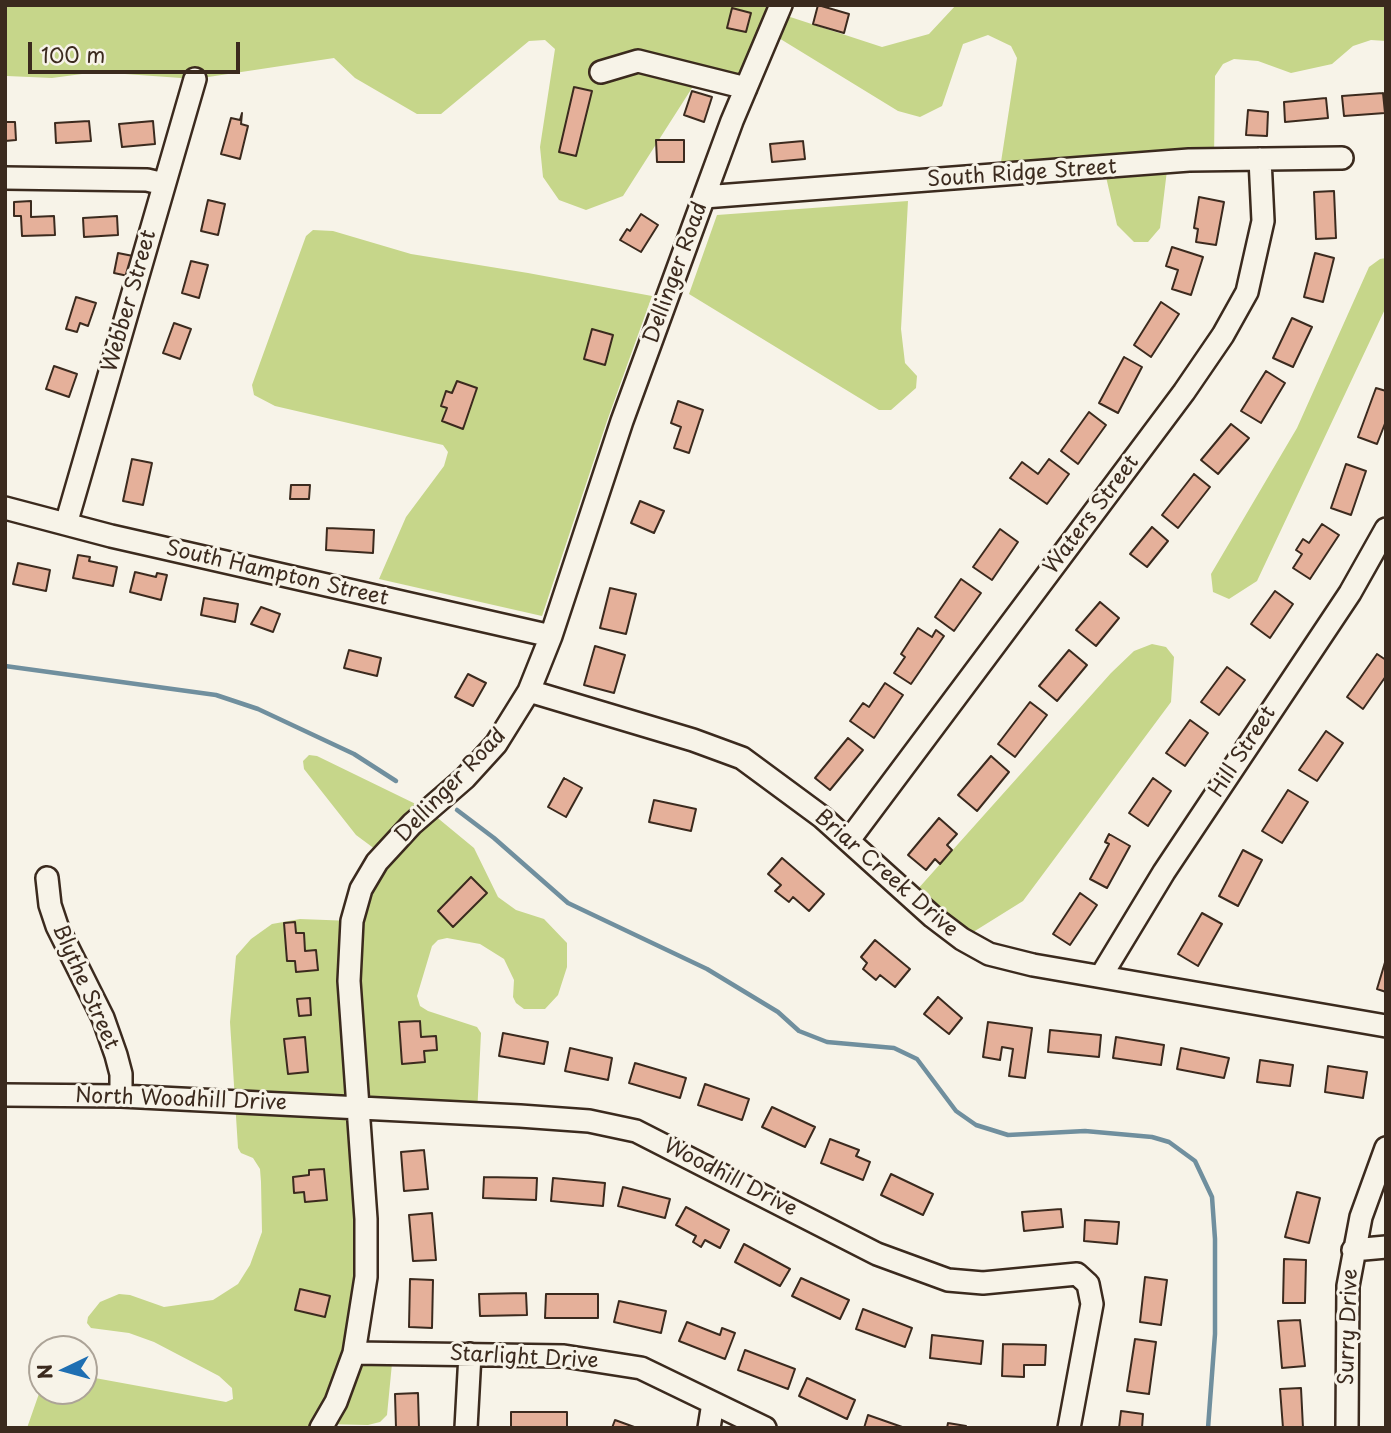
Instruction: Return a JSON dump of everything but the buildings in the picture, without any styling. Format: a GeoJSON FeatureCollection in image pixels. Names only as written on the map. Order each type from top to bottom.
{"type":"FeatureCollection","features":[{"type":"Feature","properties":{"kind":"street","name":"Dellinger Road"},"geometry":{"type":"LineString","coordinates":[[321,1428],[336,1402],[354,1353],[366,1277],[366,1219],[349,970],[352,921],[361,888],[377,862],[412,824],[465,778],[496,744],[529,691],[551,636],[622,421],[704,197],[781,5]]}},
{"type":"Feature","properties":{"kind":"street"},"geometry":{"type":"LineString","coordinates":[[601,72],[638,61],[746,88]]}},
{"type":"Feature","properties":{"kind":"street","name":"Webber Street"},"geometry":{"type":"LineString","coordinates":[[66,524],[195,79]]}},
{"type":"Feature","properties":{"kind":"street","name":"South Ridge Street"},"geometry":{"type":"LineString","coordinates":[[704,197],[1189,160],[1342,158]]}},
{"type":"Feature","properties":{"kind":"street","name":"Waters Street"},"geometry":{"type":"LineString","coordinates":[[849,840],[1184,392],[1223,335],[1247,292],[1263,221],[1260,159]]}},
{"type":"Feature","properties":{"kind":"street"},"geometry":{"type":"LineString","coordinates":[[5,178],[147,180],[164,184]]}},
{"type":"Feature","properties":{"kind":"street","name":"South Hampton Street"},"geometry":{"type":"LineString","coordinates":[[5,508],[551,636]]}},
{"type":"Feature","properties":{"kind":"street","name":"Hill Street"},"geometry":{"type":"LineString","coordinates":[[1101,976],[1164,872],[1350,593],[1386,528]]}},
{"type":"Feature","properties":{"kind":"street","name":"Briar Creek Drive"},"geometry":{"type":"LineString","coordinates":[[529,691],[693,740],[742,758],[779,783],[849,840],[933,917],[962,939],[989,954],[1033,965],[1386,1026]]}},
{"type":"Feature","properties":{"kind":"street","name":"Blythe Street"},"geometry":{"type":"LineString","coordinates":[[47,878],[50,905],[57,926],[103,1018],[116,1055],[121,1074],[121,1096]]}},
{"type":"Feature","properties":{"kind":"street","name":"North Woodhill Drive"},"geometry":{"type":"LineString","coordinates":[[5,1095],[121,1096],[358,1107]]}},
{"type":"Feature","properties":{"kind":"street","name":"Woodhill Drive"},"geometry":{"type":"LineString","coordinates":[[358,1107],[589,1121],[636,1131],[877,1254],[948,1280],[983,1283],[1076,1274],[1088,1284],[1092,1304],[1069,1428]]}},
{"type":"Feature","properties":{"kind":"street","name":"Surry Drive"},"geometry":{"type":"LineString","coordinates":[[1347,1428],[1348,1286],[1353,1250],[1360,1216],[1386,1148]]}},
{"type":"Feature","properties":{"kind":"street"},"geometry":{"type":"LineString","coordinates":[[1353,1250],[1386,1247]]}},
{"type":"Feature","properties":{"kind":"street","name":"Starlight Drive"},"geometry":{"type":"LineString","coordinates":[[354,1353],[564,1356],[641,1368],[765,1428]]}},
{"type":"Feature","properties":{"kind":"street"},"geometry":{"type":"LineString","coordinates":[[466,1428],[470,1354]]}},
{"type":"Feature","properties":{"kind":"street"},"geometry":{"type":"LineString","coordinates":[[709,1428],[713,1403]]}},
{"type":"Feature","properties":{"kind":"green space"},"geometry":{"type":"Polygon","coordinates":[[[5,5],[781,5],[778,13],[882,47],[929,34],[956,5],[1386,5],[1386,41],[1371,40],[1353,46],[1332,64],[1291,73],[1258,61],[1234,59],[1223,64],[1215,76],[1214,160],[1168,162],[1160,228],[1148,242],[1134,242],[1117,225],[1104,168],[999,175],[1017,58],[1011,46],[988,35],[963,44],[942,106],[920,117],[898,111],[769,32],[746,88],[699,77],[623,196],[586,210],[559,200],[543,177],[540,147],[555,49],[545,40],[529,41],[441,114],[417,114],[355,78],[334,58],[195,79],[97,72],[52,78],[5,76],[5,5]]]}},
{"type":"Feature","properties":{"kind":"green space"},"geometry":{"type":"Polygon","coordinates":[[[908,201],[901,329],[905,363],[917,376],[916,388],[891,410],[879,410],[689,294],[717,215],[908,201]]]}},
{"type":"Feature","properties":{"kind":"green space"},"geometry":{"type":"Polygon","coordinates":[[[313,230],[333,231],[411,254],[652,296],[542,616],[379,579],[406,517],[444,466],[448,452],[443,445],[275,406],[254,395],[252,385],[306,236],[313,230]]]}},
{"type":"Feature","properties":{"kind":"green space"},"geometry":{"type":"Polygon","coordinates":[[[1386,258],[1386,307],[1257,581],[1229,599],[1213,592],[1211,574],[1297,428],[1369,267],[1386,258]]]}},
{"type":"Feature","properties":{"kind":"green space"},"geometry":{"type":"Polygon","coordinates":[[[1152,644],[1166,647],[1174,657],[1171,702],[1023,901],[962,939],[908,900],[1111,673],[1134,651],[1152,644]]]}},
{"type":"Feature","properties":{"kind":"green space"},"geometry":{"type":"Polygon","coordinates":[[[309,755],[317,756],[428,810],[474,848],[498,897],[516,910],[544,919],[567,943],[567,967],[558,995],[545,1009],[524,1009],[513,997],[514,980],[504,959],[480,944],[447,938],[438,940],[432,946],[417,996],[420,1006],[428,1011],[477,1027],[481,1033],[477,1115],[358,1107],[366,1219],[354,1352],[393,1353],[387,1415],[380,1422],[368,1425],[323,1424],[321,1428],[27,1428],[35,1405],[98,1405],[98,1379],[226,1402],[233,1399],[232,1388],[219,1376],[154,1342],[129,1333],[91,1328],[87,1323],[88,1317],[100,1302],[119,1294],[164,1307],[213,1300],[238,1284],[250,1265],[262,1232],[261,1182],[260,1169],[253,1158],[241,1153],[238,1148],[230,1022],[236,956],[251,939],[272,924],[300,919],[352,921],[383,855],[356,835],[304,769],[303,761],[309,755]]]}},
{"type":"Feature","properties":{"kind":"waterway"},"geometry":{"type":"LineString","coordinates":[[5,666],[216,695],[258,709],[354,754],[396,781]]}},
{"type":"Feature","properties":{"kind":"waterway"},"geometry":{"type":"LineString","coordinates":[[457,810],[494,838],[568,903],[707,969],[778,1012],[799,1031],[827,1042],[894,1048],[917,1059],[956,1111],[976,1125],[1008,1135],[1085,1131],[1152,1137],[1169,1142],[1195,1161],[1212,1197],[1215,1239],[1215,1334],[1208,1428]]}}]}
